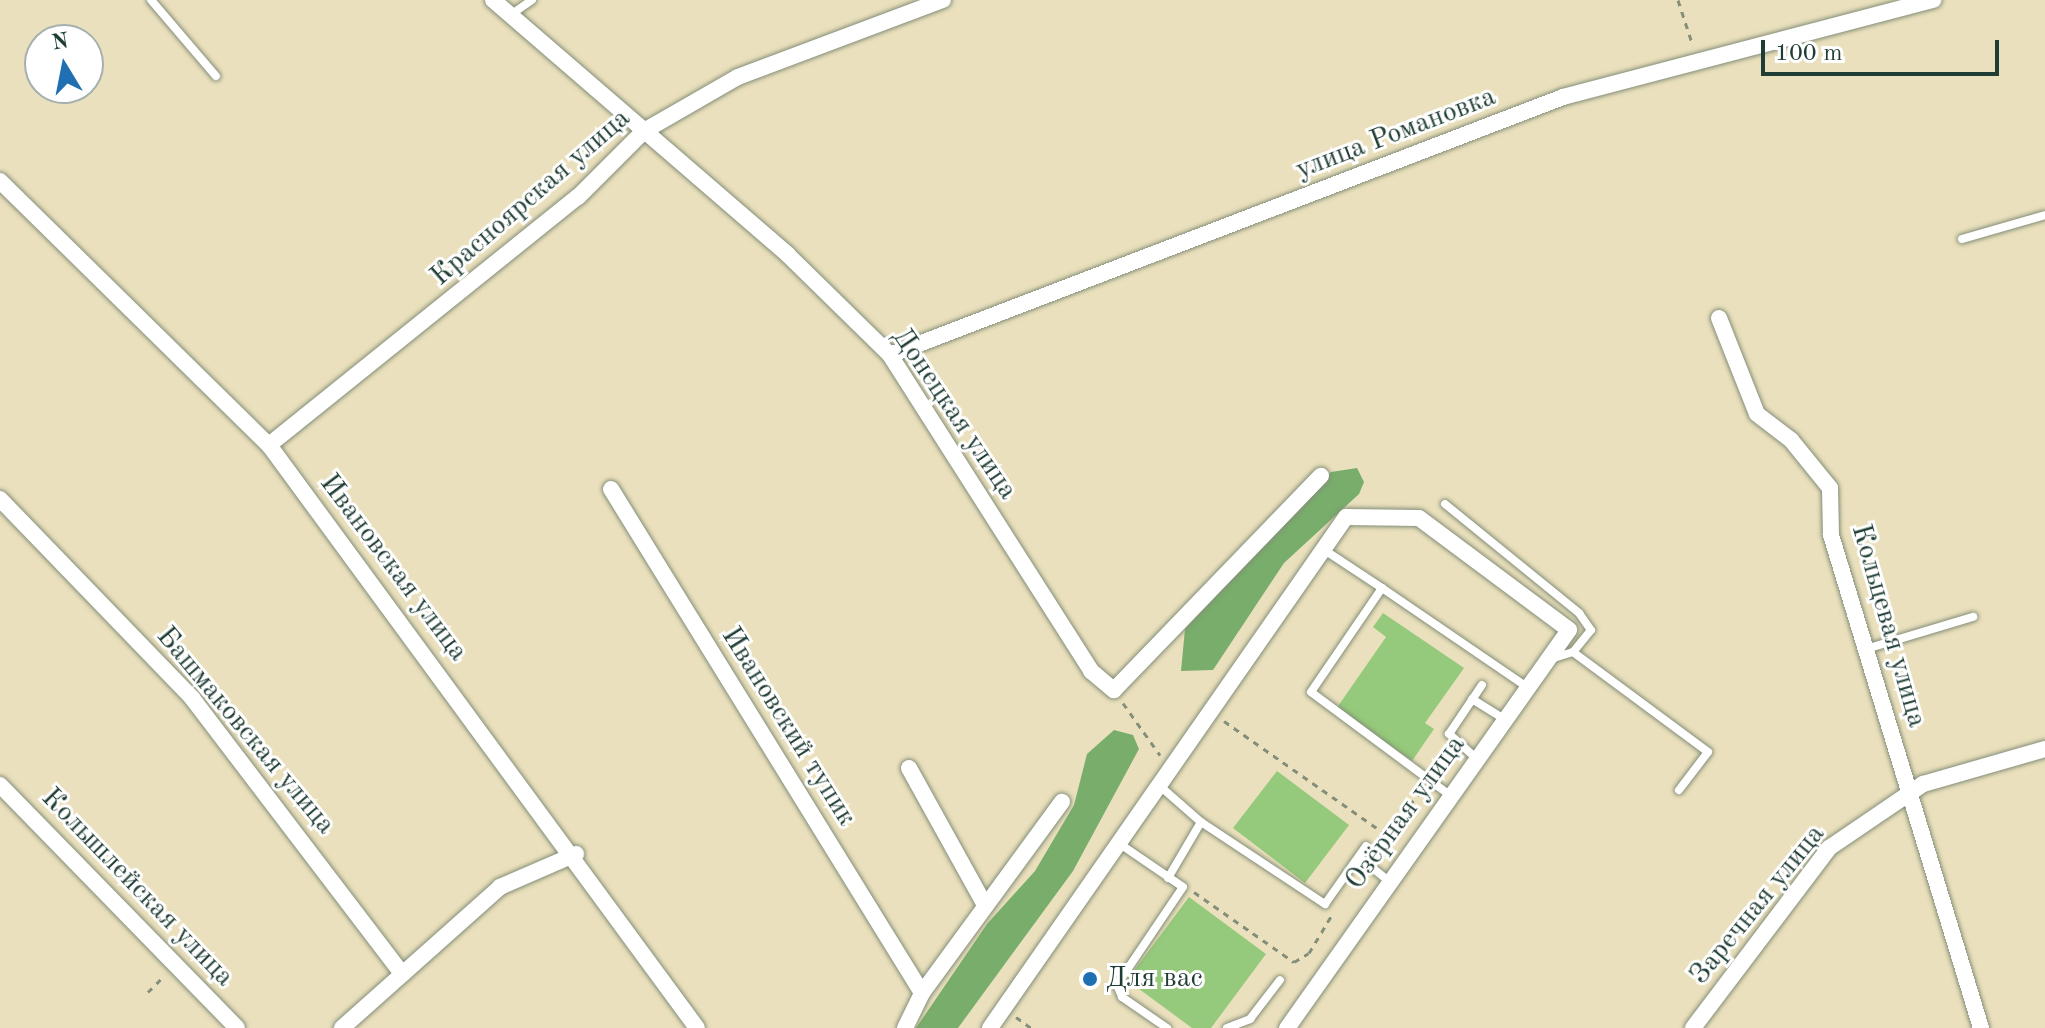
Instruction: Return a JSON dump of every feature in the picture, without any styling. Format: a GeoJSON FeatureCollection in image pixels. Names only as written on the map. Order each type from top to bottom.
{"type":"FeatureCollection","features":[{"type":"Feature","properties":{"kind":"street","name":"Донецкая улица"},"geometry":{"type":"LineString","coordinates":[[493,0],[508,17],[644,131],[890,355],[1091,671],[1114,690]]}},
{"type":"Feature","properties":{"kind":"street","name":"Красноярская улица"},"geometry":{"type":"LineString","coordinates":[[269,445],[555,216],[644,131],[738,77],[943,0]]}},
{"type":"Feature","properties":{"kind":"street","name":"улица Романовка"},"geometry":{"type":"LineString","coordinates":[[890,355],[1563,97],[1700,64],[1934,0]]}},
{"type":"Feature","properties":{"kind":"street","name":"Ивановская улица"},"geometry":{"type":"LineString","coordinates":[[0,181],[269,445],[576,854],[697,1028]]}},
{"type":"Feature","properties":{"kind":"street","name":"Кольцевая улица"},"geometry":{"type":"LineString","coordinates":[[1719,318],[1757,414],[1791,440],[1830,488],[1831,535],[1981,1028]]}},
{"type":"Feature","properties":{"kind":"street"},"geometry":{"type":"LineString","coordinates":[[1114,690],[1321,476]]}},
{"type":"Feature","properties":{"kind":"street","name":"Ивановский тупик"},"geometry":{"type":"LineString","coordinates":[[611,489],[922,993]]}},
{"type":"Feature","properties":{"kind":"street","name":"Башмаковская улица"},"geometry":{"type":"LineString","coordinates":[[0,499],[192,698],[402,974]]}},
{"type":"Feature","properties":{"kind":"street","name":"Озёрная улица"},"geometry":{"type":"LineString","coordinates":[[1287,1028],[1569,630],[1419,518],[1346,517],[1320,547]]}},
{"type":"Feature","properties":{"kind":"street"},"geometry":{"type":"LineString","coordinates":[[990,1028],[1172,771],[1320,547]]}},
{"type":"Feature","properties":{"kind":"street"},"geometry":{"type":"LineString","coordinates":[[1908,791],[2045,749]]}},
{"type":"Feature","properties":{"kind":"street"},"geometry":{"type":"LineString","coordinates":[[909,768],[985,905]]}},
{"type":"Feature","properties":{"kind":"street","name":"Колышлейская улица"},"geometry":{"type":"LineString","coordinates":[[0,785],[237,1028]]}},
{"type":"Feature","properties":{"kind":"street","name":"Заречная улица"},"geometry":{"type":"LineString","coordinates":[[1693,1028],[1829,848],[1908,791]]}},
{"type":"Feature","properties":{"kind":"street"},"geometry":{"type":"LineString","coordinates":[[905,1028],[922,993],[1062,802]]}},
{"type":"Feature","properties":{"kind":"street"},"geometry":{"type":"LineString","coordinates":[[342,1028],[500,887],[576,854]]}},
{"type":"Feature","properties":{"kind":"lane"},"geometry":{"type":"LineString","coordinates":[[151,0],[216,76]]}},
{"type":"Feature","properties":{"kind":"lane"},"geometry":{"type":"LineString","coordinates":[[508,17],[532,0]]}},
{"type":"Feature","properties":{"kind":"lane"},"geometry":{"type":"LineString","coordinates":[[1962,239],[2045,215]]}},
{"type":"Feature","properties":{"kind":"lane"},"geometry":{"type":"LineString","coordinates":[[1445,504],[1579,613],[1591,630],[1573,652],[1548,660]]}},
{"type":"Feature","properties":{"kind":"lane"},"geometry":{"type":"LineString","coordinates":[[1320,547],[1527,687]]}},
{"type":"Feature","properties":{"kind":"lane"},"geometry":{"type":"LineString","coordinates":[[1382,588],[1311,692],[1452,797]]}},
{"type":"Feature","properties":{"kind":"lane"},"geometry":{"type":"LineString","coordinates":[[1866,649],[1973,617]]}},
{"type":"Feature","properties":{"kind":"lane"},"geometry":{"type":"LineString","coordinates":[[1573,652],[1708,752],[1679,790]]}},
{"type":"Feature","properties":{"kind":"lane"},"geometry":{"type":"LineString","coordinates":[[1477,760],[1449,734],[1482,685]]}},
{"type":"Feature","properties":{"kind":"lane"},"geometry":{"type":"LineString","coordinates":[[1472,699],[1505,720]]}},
{"type":"Feature","properties":{"kind":"lane"},"geometry":{"type":"LineString","coordinates":[[1161,787],[1201,822],[1320,903],[1330,899],[1366,846]]}},
{"type":"Feature","properties":{"kind":"lane"},"geometry":{"type":"LineString","coordinates":[[1168,878],[1201,822]]}},
{"type":"Feature","properties":{"kind":"lane"},"geometry":{"type":"LineString","coordinates":[[1120,844],[1183,887],[1117,985],[1122,997],[1167,1028]]}},
{"type":"Feature","properties":{"kind":"lane"},"geometry":{"type":"LineString","coordinates":[[1359,857],[1389,881]]}},
{"type":"Feature","properties":{"kind":"lane"},"geometry":{"type":"LineString","coordinates":[[1227,1028],[1250,1019],[1280,980]]}},
{"type":"Feature","properties":{"kind":"path"},"geometry":{"type":"LineString","coordinates":[[1678,0],[1700,64]]}},
{"type":"Feature","properties":{"kind":"path"},"geometry":{"type":"LineString","coordinates":[[1114,690],[1172,771]]}},
{"type":"Feature","properties":{"kind":"path"},"geometry":{"type":"LineString","coordinates":[[1211,712],[1410,853]]}},
{"type":"Feature","properties":{"kind":"path"},"geometry":{"type":"LineString","coordinates":[[1366,846],[1386,835],[1431,781]]}},
{"type":"Feature","properties":{"kind":"path"},"geometry":{"type":"LineString","coordinates":[[1183,887],[1294,962],[1334,916],[1330,899]]}},
{"type":"Feature","properties":{"kind":"path"},"geometry":{"type":"LineString","coordinates":[[148,992],[175,963]]}},
{"type":"Feature","properties":{"kind":"green space"},"geometry":{"type":"Polygon","coordinates":[[[1357,468],[1364,482],[1359,494],[1284,563],[1213,670],[1181,671],[1185,629],[1331,472],[1357,468]]]}},
{"type":"Feature","properties":{"kind":"green space"},"geometry":{"type":"Polygon","coordinates":[[[1383,613],[1464,668],[1425,723],[1434,729],[1412,761],[1336,709],[1386,637],[1373,627],[1383,613]]]}},
{"type":"Feature","properties":{"kind":"green space"},"geometry":{"type":"Polygon","coordinates":[[[1114,730],[1133,735],[1139,749],[1073,871],[958,1028],[916,1028],[987,924],[1035,871],[1074,805],[1087,754],[1114,730]]]}},
{"type":"Feature","properties":{"kind":"green space"},"geometry":{"type":"Polygon","coordinates":[[[1277,771],[1349,825],[1305,883],[1233,828],[1277,771]]]}},
{"type":"Feature","properties":{"kind":"green space"},"geometry":{"type":"Polygon","coordinates":[[[1189,897],[1266,954],[1211,1028],[1192,1028],[1127,980],[1189,897]]]}},
{"type":"Feature","properties":{"kind":"place","name":"Для вас"},"geometry":{"type":"Point","coordinates":[1090,979]}}]}
